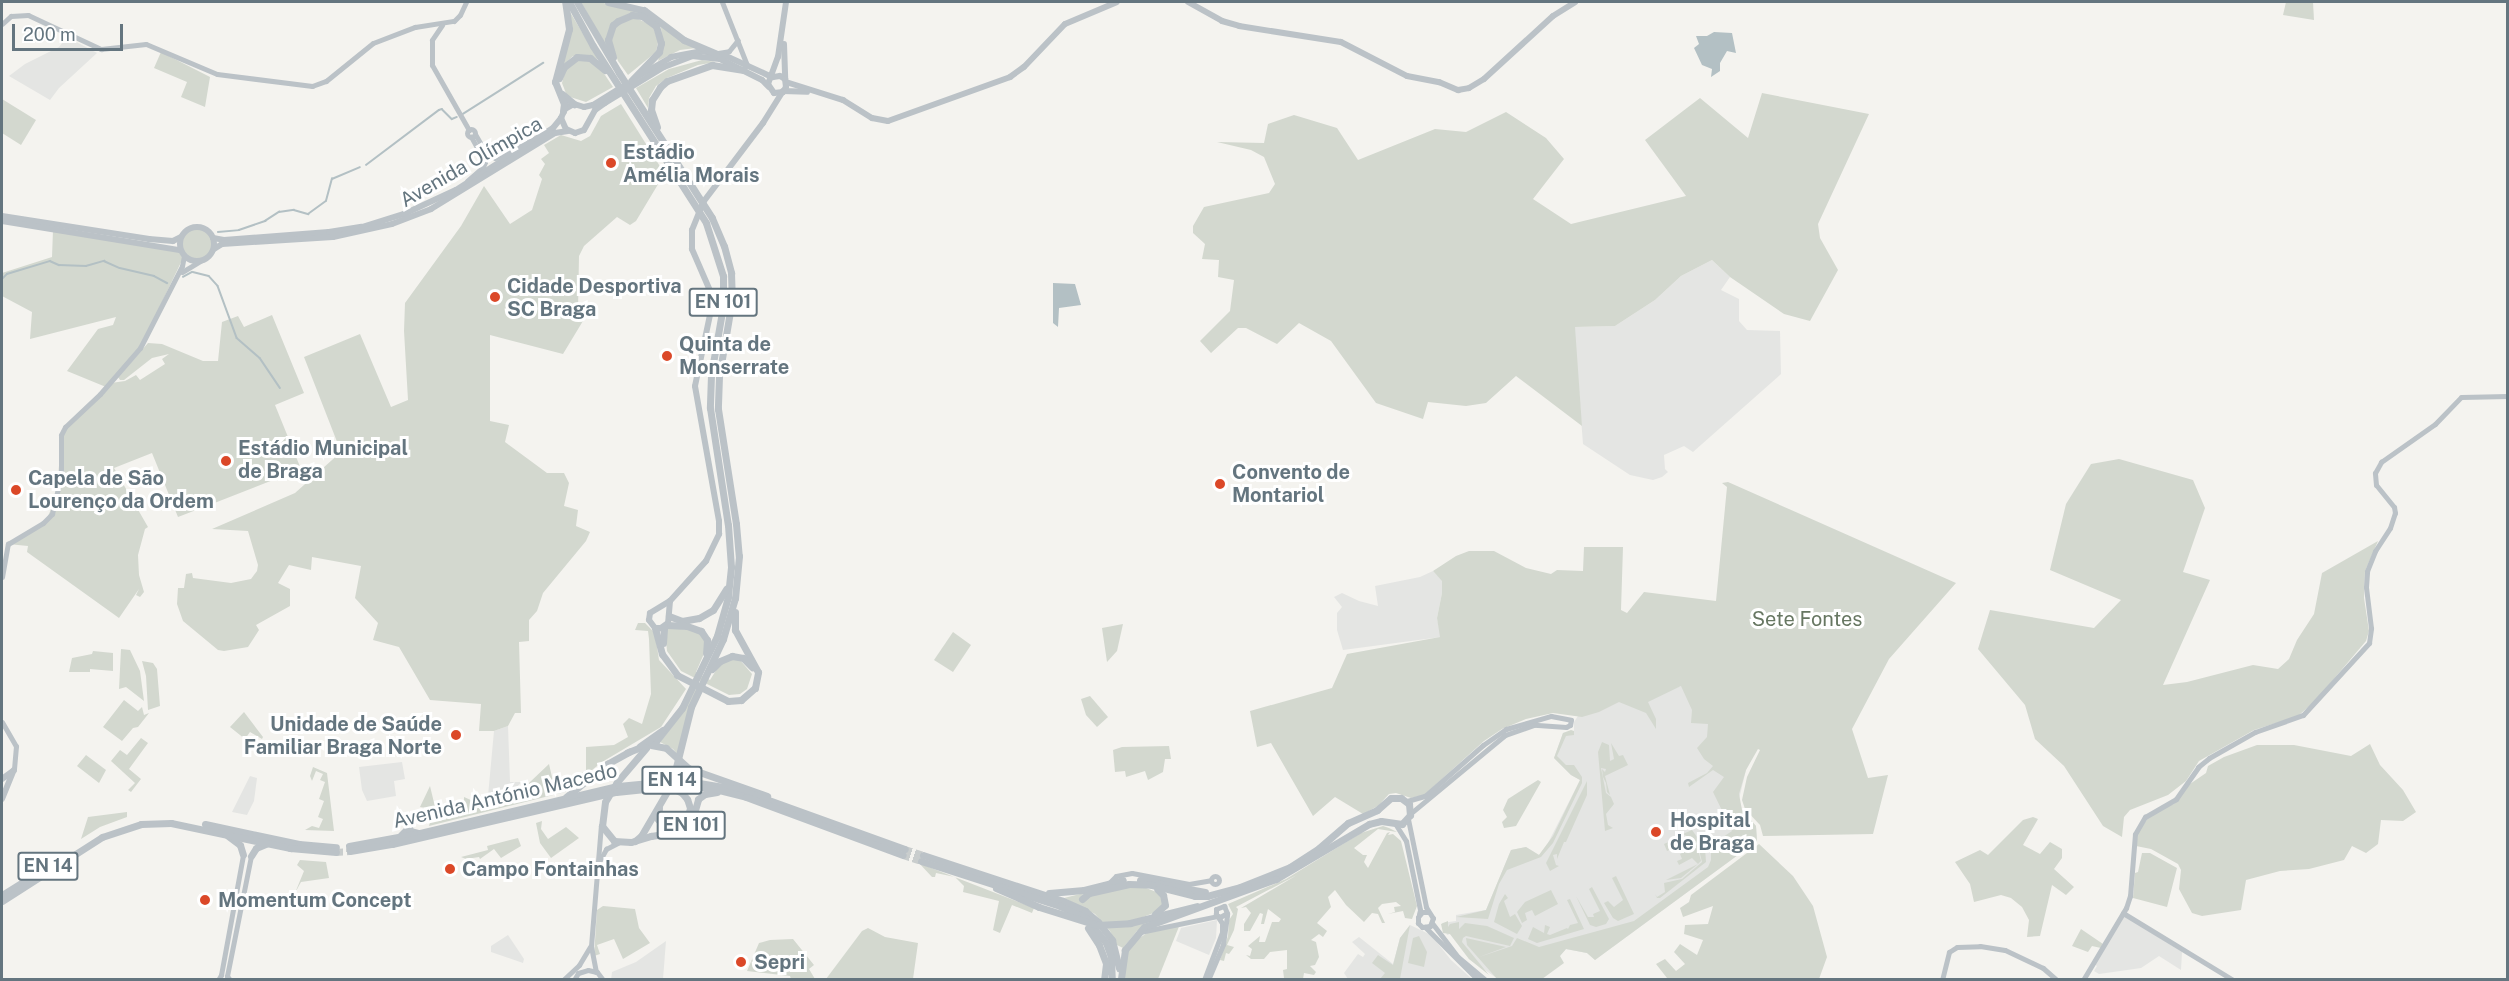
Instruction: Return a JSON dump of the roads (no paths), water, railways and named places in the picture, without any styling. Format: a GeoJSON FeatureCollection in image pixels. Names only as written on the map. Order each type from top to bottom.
{"type":"FeatureCollection","features":[{"type":"Feature","properties":{"kind":"highway","name":"EN 101"},"geometry":{"type":"LineString","coordinates":[[567,2],[632,100],[706,223],[723,276],[723,306],[711,375],[710,408],[730,550],[728,597],[724,616],[702,676]]}},
{"type":"Feature","properties":{"kind":"highway"},"geometry":{"type":"LineString","coordinates":[[562,115],[564,104],[555,82],[569,29],[567,2]]}},
{"type":"Feature","properties":{"kind":"highway","name":"EN 101"},"geometry":{"type":"LineString","coordinates":[[577,2],[616,75]]}},
{"type":"Feature","properties":{"kind":"highway"},"geometry":{"type":"LineString","coordinates":[[608,2],[644,10],[684,40],[715,53]]}},
{"type":"Feature","properties":{"kind":"highway"},"geometry":{"type":"LineString","coordinates":[[616,75],[608,40],[613,26],[632,15],[650,20],[660,34],[659,52],[631,81]]}},
{"type":"Feature","properties":{"kind":"highway"},"geometry":{"type":"LineString","coordinates":[[574,104],[563,95],[559,85],[561,70],[568,62],[577,57],[590,58],[616,75]]}},
{"type":"Feature","properties":{"kind":"highway"},"geometry":{"type":"LineString","coordinates":[[680,168],[654,122],[651,110],[655,93],[667,81],[700,68],[725,66],[746,69]]}},
{"type":"Feature","properties":{"kind":"highway","name":"EN 101"},"geometry":{"type":"LineString","coordinates":[[632,100],[712,218],[724,246],[731,273],[732,300],[719,376],[718,409],[739,556],[735,598],[723,639],[693,695],[682,744],[684,754],[689,765],[709,775],[760,791],[778,802]]}},
{"type":"Feature","properties":{"kind":"highway"},"geometry":{"type":"LineString","coordinates":[[669,615],[676,620],[688,621],[713,610],[726,589],[730,550]]}},
{"type":"Feature","properties":{"kind":"highway"},"geometry":{"type":"LineString","coordinates":[[655,627],[666,662],[677,675],[728,701],[741,700],[755,688],[758,677],[756,667],[735,630],[735,598]]}},
{"type":"Feature","properties":{"kind":"highway"},"geometry":{"type":"LineString","coordinates":[[702,676],[720,661],[732,656],[743,657],[748,662],[754,677],[749,691],[735,697],[722,695],[686,677],[673,665],[665,652],[663,635],[665,626],[687,626],[701,631],[707,640],[706,660]]}},
{"type":"Feature","properties":{"kind":"highway","name":"EN 101"},"geometry":{"type":"LineString","coordinates":[[602,822],[609,793],[624,772],[666,729],[693,695]]}},
{"type":"Feature","properties":{"kind":"highway"},"geometry":{"type":"LineString","coordinates":[[564,798],[607,764],[666,729]]}},
{"type":"Feature","properties":{"kind":"highway"},"geometry":{"type":"LineString","coordinates":[[635,840],[641,836],[672,783],[682,744]]}},
{"type":"Feature","properties":{"kind":"highway"},"geometry":{"type":"LineString","coordinates":[[627,753],[649,746],[666,748],[677,763],[709,775]]}},
{"type":"Feature","properties":{"kind":"highway","name":"Avenida António Macedo"},"geometry":{"type":"LineString","coordinates":[[681,780],[722,785],[778,802],[904,852],[728,792],[693,786],[667,786],[616,792],[392,844],[350,848],[634,783],[681,780]]}},
{"type":"Feature","properties":{"kind":"highway"},"geometry":{"type":"LineString","coordinates":[[660,804],[658,819],[664,828],[678,826],[687,818],[690,808],[687,800],[679,791],[667,786]]}},
{"type":"Feature","properties":{"kind":"highway","name":"EN 101"},"geometry":{"type":"LineString","coordinates":[[618,843],[683,831],[691,824],[697,802],[702,796],[711,792],[728,792]]}},
{"type":"Feature","properties":{"kind":"highway"},"geometry":{"type":"LineString","coordinates":[[988,883],[1011,896],[1056,914],[1090,924],[1130,923],[1227,894],[1292,872],[1355,831],[1376,822],[1393,824],[1409,816],[1407,801],[1395,797],[1384,806],[1348,824],[1290,867],[1227,894]]}},
{"type":"Feature","properties":{"kind":"highway"},"geometry":{"type":"LineString","coordinates":[[1384,806],[1383,814],[1393,824]]}},
{"type":"Feature","properties":{"kind":"highway","name":"EN 14"},"geometry":{"type":"LineString","coordinates":[[2,901],[102,837],[133,825],[155,820]]}},
{"type":"Feature","properties":{"kind":"highway","name":"EN 14"},"geometry":{"type":"LineString","coordinates":[[2,895],[108,829],[129,821],[155,820],[217,829],[336,849],[278,845],[217,829]]}},
{"type":"Feature","properties":{"kind":"highway"},"geometry":{"type":"LineString","coordinates":[[602,822],[605,833],[618,843]]}},
{"type":"Feature","properties":{"kind":"highway"},"geometry":{"type":"LineString","coordinates":[[217,829],[237,842],[247,856],[259,846],[278,845]]}},
{"type":"Feature","properties":{"kind":"highway"},"geometry":{"type":"LineString","coordinates":[[1108,980],[1109,950],[1097,930],[1086,918],[1060,906],[988,883],[922,858],[1078,907],[1098,922],[1114,947],[1120,980]]}},
{"type":"Feature","properties":{"kind":"highway"},"geometry":{"type":"LineString","coordinates":[[1039,893],[1063,894],[1109,883],[1150,880],[1211,899]]}},
{"type":"Feature","properties":{"kind":"highway"},"geometry":{"type":"LineString","coordinates":[[1082,899],[1089,893],[1120,885],[1149,885],[1211,899]]}},
{"type":"Feature","properties":{"kind":"highway"},"geometry":{"type":"LineString","coordinates":[[1149,885],[1162,893],[1165,901],[1164,909],[1151,917]]}},
{"type":"Feature","properties":{"kind":"highway"},"geometry":{"type":"LineString","coordinates":[[1120,980],[1126,947],[1138,932],[1144,927],[1191,912],[1211,899]]}},
{"type":"Feature","properties":{"kind":"highway"},"geometry":{"type":"LineString","coordinates":[[1088,928],[1105,959],[1108,980]]}},
{"type":"Feature","properties":{"kind":"main road"},"geometry":{"type":"LineString","coordinates":[[769,88],[783,27],[786,2]]}},
{"type":"Feature","properties":{"kind":"main road"},"geometry":{"type":"LineString","coordinates":[[584,107],[590,118],[595,110],[605,103],[679,59],[708,56],[772,77],[780,76],[785,81],[843,100],[872,117],[888,121],[1010,77],[1024,67],[1065,24],[1118,2]]}},
{"type":"Feature","properties":{"kind":"main road"},"geometry":{"type":"LineString","coordinates":[[1188,2],[1222,21],[1239,26],[1341,42],[1407,76],[1439,82],[1458,90],[1469,88],[1484,79],[1553,16],[1575,2]]}},
{"type":"Feature","properties":{"kind":"main road"},"geometry":{"type":"LineString","coordinates":[[783,27],[785,81],[783,92]]}},
{"type":"Feature","properties":{"kind":"main road"},"geometry":{"type":"LineString","coordinates":[[574,104],[584,107],[593,105],[680,54],[691,51],[715,53],[746,69],[774,93],[828,95]]}},
{"type":"Feature","properties":{"kind":"main road","name":"EN 101"},"geometry":{"type":"LineString","coordinates":[[766,118],[771,99],[769,88]]}},
{"type":"Feature","properties":{"kind":"main road","name":"EN 101"},"geometry":{"type":"LineString","coordinates":[[655,627],[649,620],[650,613],[662,608],[670,601],[705,561],[718,534],[719,521],[695,386],[712,304],[711,292],[692,249],[692,230],[695,218],[713,190],[783,92]]}},
{"type":"Feature","properties":{"kind":"main road","name":"Avenida Olímpica"},"geometry":{"type":"LineString","coordinates":[[181,237],[187,230],[197,227],[206,230],[213,237],[224,240],[359,228],[431,203],[553,128],[574,104]]}},
{"type":"Feature","properties":{"kind":"main road","name":"Avenida Olímpica"},"geometry":{"type":"LineString","coordinates":[[562,115],[568,131]]}},
{"type":"Feature","properties":{"kind":"main road","name":"Avenida Olímpica"},"geometry":{"type":"LineString","coordinates":[[200,261],[222,244],[333,237],[393,224],[431,209],[555,133],[581,132],[588,125],[590,118]]}},
{"type":"Feature","properties":{"kind":"main road"},"geometry":{"type":"LineString","coordinates":[[2,216],[149,239],[173,241],[181,237],[182,253]]}},
{"type":"Feature","properties":{"kind":"main road"},"geometry":{"type":"LineString","coordinates":[[2,221],[182,253],[191,261],[200,261]]}},
{"type":"Feature","properties":{"kind":"main road"},"geometry":{"type":"LineString","coordinates":[[213,237],[214,249]]}},
{"type":"Feature","properties":{"kind":"main road"},"geometry":{"type":"LineString","coordinates":[[655,627],[665,626],[670,601]]}},
{"type":"Feature","properties":{"kind":"main road"},"geometry":{"type":"LineString","coordinates":[[662,608],[669,615]]}},
{"type":"Feature","properties":{"kind":"main road"},"geometry":{"type":"LineString","coordinates":[[2,780],[12,774]]}},
{"type":"Feature","properties":{"kind":"main road"},"geometry":{"type":"LineString","coordinates":[[2,795],[12,774]]}},
{"type":"Feature","properties":{"kind":"street"},"geometry":{"type":"LineString","coordinates":[[2,24],[11,16],[21,14],[101,49],[146,44],[215,73],[312,86],[326,81],[373,43],[409,29],[442,25],[454,21],[466,2]]}},
{"type":"Feature","properties":{"kind":"street"},"geometry":{"type":"LineString","coordinates":[[722,2],[738,40],[746,69]]}},
{"type":"Feature","properties":{"kind":"street"},"geometry":{"type":"LineString","coordinates":[[442,25],[434,33],[430,53],[434,73],[469,130],[474,130],[473,136],[484,156],[484,165],[465,183]]}},
{"type":"Feature","properties":{"kind":"street"},"geometry":{"type":"LineString","coordinates":[[431,26],[434,33]]}},
{"type":"Feature","properties":{"kind":"street"},"geometry":{"type":"LineString","coordinates":[[715,53],[729,51],[738,40]]}},
{"type":"Feature","properties":{"kind":"street"},"geometry":{"type":"LineString","coordinates":[[473,136],[486,153],[495,158],[532,140]]}},
{"type":"Feature","properties":{"kind":"street"},"geometry":{"type":"LineString","coordinates":[[2,577],[8,544],[43,524],[52,514],[61,475],[61,435],[64,427],[100,394],[133,357],[178,275],[182,253]]}},
{"type":"Feature","properties":{"kind":"street"},"geometry":{"type":"LineString","coordinates":[[178,275],[200,261]]}},
{"type":"Feature","properties":{"kind":"street"},"geometry":{"type":"LineString","coordinates":[[2083,980],[2123,913],[2130,896],[2134,840],[2139,825],[2153,810],[2176,799],[2200,764],[2255,732],[2303,715],[2369,643],[2371,628],[2366,587],[2367,571],[2375,550],[2390,528],[2395,513],[2394,507],[2376,485],[2378,466],[2385,458],[2435,424],[2461,397],[2508,396]]}},
{"type":"Feature","properties":{"kind":"street"},"geometry":{"type":"LineString","coordinates":[[1552,725],[1551,721],[1554,716]]}},
{"type":"Feature","properties":{"kind":"street"},"geometry":{"type":"LineString","coordinates":[[1407,801],[1419,800],[1435,789],[1499,733],[1520,724],[1554,716],[1568,718],[1571,722],[1566,727],[1529,726],[1501,737],[1409,816],[1428,912],[1433,917],[1432,923],[1458,957],[1485,980]]}},
{"type":"Feature","properties":{"kind":"street"},"geometry":{"type":"LineString","coordinates":[[2,722],[16,746],[12,774]]}},
{"type":"Feature","properties":{"kind":"street"},"geometry":{"type":"LineString","coordinates":[[602,822],[591,945],[596,972],[603,980]]}},
{"type":"Feature","properties":{"kind":"street"},"geometry":{"type":"LineString","coordinates":[[1393,824],[1406,841],[1420,910],[1418,923],[1425,927],[1478,980]]}},
{"type":"Feature","properties":{"kind":"street"},"geometry":{"type":"LineString","coordinates":[[598,870],[603,852],[618,843]]}},
{"type":"Feature","properties":{"kind":"street"},"geometry":{"type":"LineString","coordinates":[[224,978],[234,923],[236,897],[247,856]]}},
{"type":"Feature","properties":{"kind":"street"},"geometry":{"type":"LineString","coordinates":[[234,923],[241,901],[247,856]]}},
{"type":"Feature","properties":{"kind":"street"},"geometry":{"type":"LineString","coordinates":[[1109,883],[1116,876],[1132,873],[1188,884],[1213,882],[1220,906]]}},
{"type":"Feature","properties":{"kind":"street"},"geometry":{"type":"LineString","coordinates":[[236,897],[241,901]]}},
{"type":"Feature","properties":{"kind":"street"},"geometry":{"type":"LineString","coordinates":[[1206,980],[1223,944],[1227,915],[1226,907],[1220,906]]}},
{"type":"Feature","properties":{"kind":"street"},"geometry":{"type":"LineString","coordinates":[[1206,980],[1221,938],[1222,924],[1216,911],[1220,906]]}},
{"type":"Feature","properties":{"kind":"street"},"geometry":{"type":"LineString","coordinates":[[1418,915],[1428,912]]}},
{"type":"Feature","properties":{"kind":"street"},"geometry":{"type":"LineString","coordinates":[[2123,913],[2233,980]]}},
{"type":"Feature","properties":{"kind":"street"},"geometry":{"type":"LineString","coordinates":[[1138,932],[1227,915]]}},
{"type":"Feature","properties":{"kind":"street"},"geometry":{"type":"LineString","coordinates":[[1425,927],[1432,923]]}},
{"type":"Feature","properties":{"kind":"street"},"geometry":{"type":"LineString","coordinates":[[576,976],[591,945]]}},
{"type":"Feature","properties":{"kind":"street"},"geometry":{"type":"LineString","coordinates":[[564,979],[579,965],[591,945]]}},
{"type":"Feature","properties":{"kind":"street"},"geometry":{"type":"LineString","coordinates":[[1942,980],[1947,957],[1957,947],[1996,947],[2043,968],[2057,980]]}},
{"type":"Feature","properties":{"kind":"street"},"geometry":{"type":"LineString","coordinates":[[564,979],[588,970],[596,972]]}},
{"type":"Feature","properties":{"kind":"waterway"},"geometry":{"type":"LineString","coordinates":[[463,114],[543,63]]}},
{"type":"Feature","properties":{"kind":"waterway"},"geometry":{"type":"LineString","coordinates":[[366,165],[439,110],[442,109],[452,119],[457,117]]}},
{"type":"Feature","properties":{"kind":"waterway"},"geometry":{"type":"LineString","coordinates":[[218,232],[239,230],[265,221],[279,212],[294,210],[308,214],[326,201],[332,179],[360,167]]}},
{"type":"Feature","properties":{"kind":"waterway"},"geometry":{"type":"LineString","coordinates":[[2,279],[7,274],[50,261],[59,265],[86,266],[104,261],[120,268],[154,276],[167,283]]}},
{"type":"Feature","properties":{"kind":"waterway"},"geometry":{"type":"LineString","coordinates":[[183,277],[192,272]]}},
{"type":"Feature","properties":{"kind":"waterway"},"geometry":{"type":"LineString","coordinates":[[193,272],[209,276],[218,286],[237,338],[260,358],[280,388]]}},
{"type":"Feature","properties":{"kind":"tunnel"},"geometry":{"type":"LineString","coordinates":[[905,849],[923,855]]}},
{"type":"Feature","properties":{"kind":"tunnel"},"geometry":{"type":"LineString","coordinates":[[336,852],[350,851]]}},
{"type":"Feature","properties":{"kind":"tunnel"},"geometry":{"type":"LineString","coordinates":[[903,855],[921,861]]}},
{"type":"Feature","properties":{"kind":"place","name":"Estádio Amélia Morais"},"geometry":{"type":"Point","coordinates":[611,163]}},
{"type":"Feature","properties":{"kind":"place","name":"Cidade Desportiva SC Braga"},"geometry":{"type":"Point","coordinates":[495,297]}},
{"type":"Feature","properties":{"kind":"place","name":"Quinta de Monserrate"},"geometry":{"type":"Point","coordinates":[667,356]}},
{"type":"Feature","properties":{"kind":"place","name":"Estádio Municipal de Braga"},"geometry":{"type":"Point","coordinates":[226,461]}},
{"type":"Feature","properties":{"kind":"place","name":"Convento de Montariol"},"geometry":{"type":"Point","coordinates":[1220,484]}},
{"type":"Feature","properties":{"kind":"place","name":"Capela de São Lourenço da Ordem"},"geometry":{"type":"Point","coordinates":[16,490]}},
{"type":"Feature","properties":{"kind":"place","name":"Unidade de Saúde Familiar Braga Norte"},"geometry":{"type":"Point","coordinates":[456,735]}},
{"type":"Feature","properties":{"kind":"place","name":"Hospital de Braga"},"geometry":{"type":"Point","coordinates":[1656,832]}},
{"type":"Feature","properties":{"kind":"place","name":"Campo Fontainhas"},"geometry":{"type":"Point","coordinates":[450,869]}},
{"type":"Feature","properties":{"kind":"place","name":"Momentum Concept"},"geometry":{"type":"Point","coordinates":[205,900]}},
{"type":"Feature","properties":{"kind":"place","name":"Sepri"},"geometry":{"type":"Point","coordinates":[741,962]}},
{"type":"Feature","properties":{"kind":"park label","name":"Sete Fontes"},"geometry":{"type":"Point","coordinates":[1807,619]}}]}
